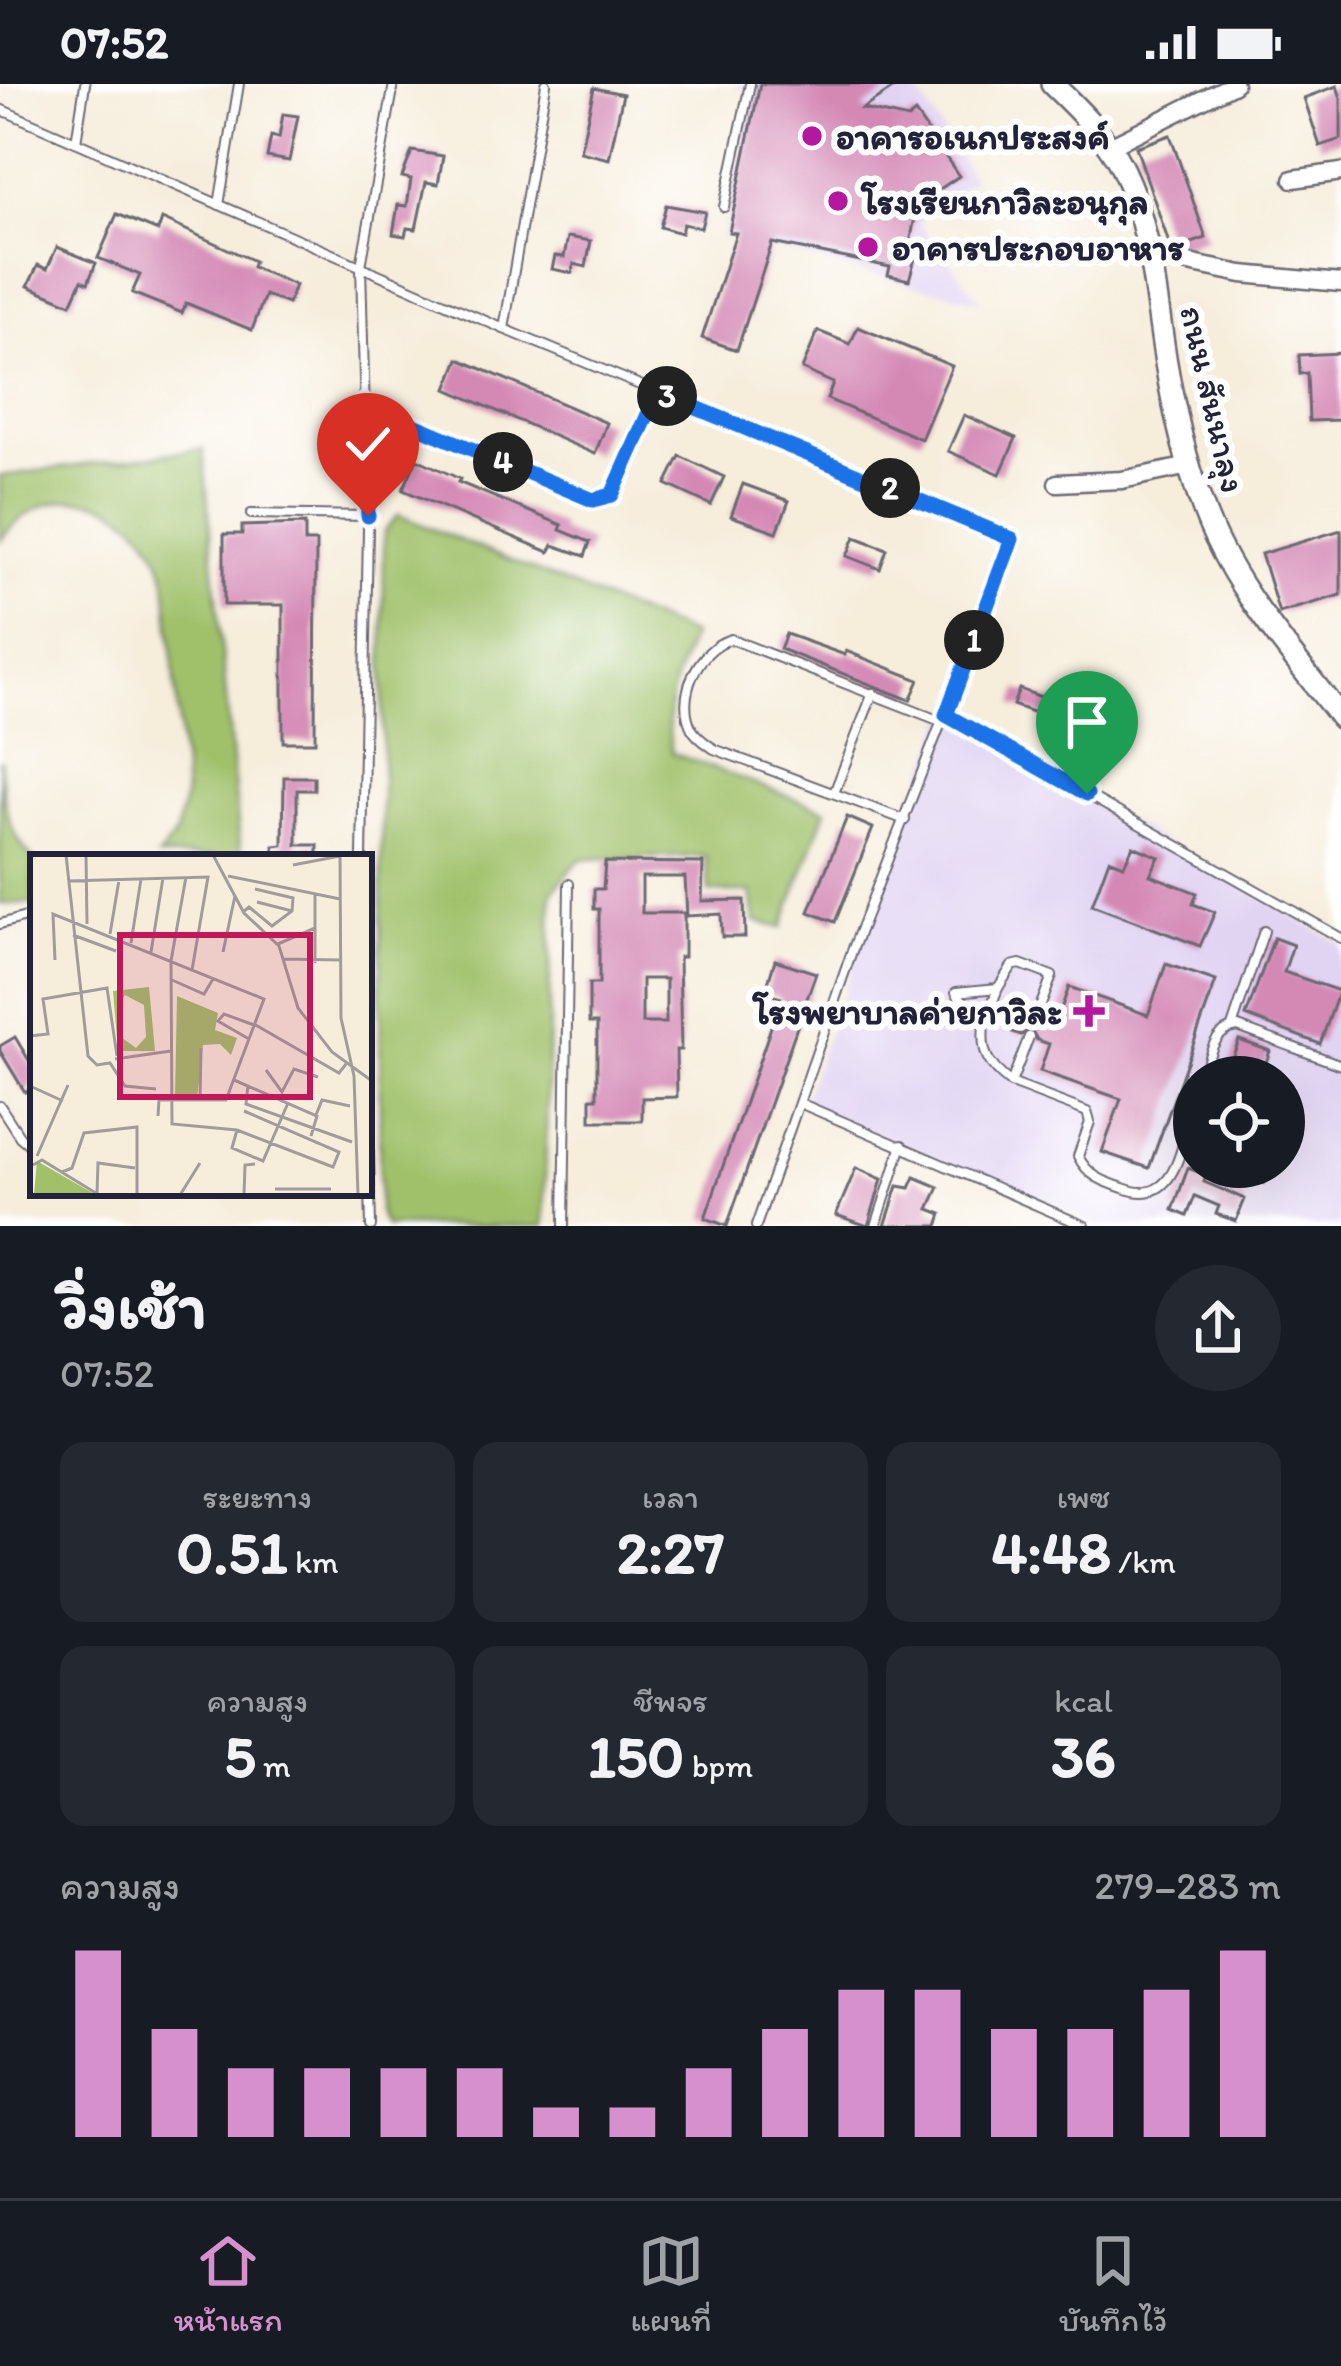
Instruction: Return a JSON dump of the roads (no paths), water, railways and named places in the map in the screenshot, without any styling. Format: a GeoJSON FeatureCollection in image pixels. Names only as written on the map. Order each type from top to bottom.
{"type":"FeatureCollection","features":[{"type":"Feature","properties":{"kind":"street","name":"ถนน สันนาลุง"},"geometry":{"type":"LineString","coordinates":[[1052,84],[1108,146],[1138,209],[1190,466],[1225,557],[1251,600],[1341,718]]}},
{"type":"Feature","properties":{"kind":"street"},"geometry":{"type":"LineString","coordinates":[[1108,146],[1234,84]]}},
{"type":"Feature","properties":{"kind":"street"},"geometry":{"type":"LineString","coordinates":[[1293,179],[1341,172]]}},
{"type":"Feature","properties":{"kind":"street"},"geometry":{"type":"LineString","coordinates":[[1150,255],[1242,274],[1341,283]]}},
{"type":"Feature","properties":{"kind":"street"},"geometry":{"type":"LineString","coordinates":[[1057,483],[1122,480],[1190,466]]}},
{"type":"Feature","properties":{"kind":"lane"},"geometry":{"type":"LineString","coordinates":[[76,142],[85,84]]}},
{"type":"Feature","properties":{"kind":"lane"},"geometry":{"type":"LineString","coordinates":[[219,205],[238,84]]}},
{"type":"Feature","properties":{"kind":"lane"},"geometry":{"type":"LineString","coordinates":[[362,854],[368,516],[361,266],[394,84]]}},
{"type":"Feature","properties":{"kind":"lane"},"geometry":{"type":"LineString","coordinates":[[504,329],[546,84]]}},
{"type":"Feature","properties":{"kind":"lane"},"geometry":{"type":"LineString","coordinates":[[724,207],[750,84]]}},
{"type":"Feature","properties":{"kind":"lane"},"geometry":{"type":"LineString","coordinates":[[0,109],[504,329],[1012,539],[852,951],[756,1226]]}},
{"type":"Feature","properties":{"kind":"lane"},"geometry":{"type":"LineString","coordinates":[[364,404],[593,500],[604,500],[612,495],[658,392]]}},
{"type":"Feature","properties":{"kind":"lane"},"geometry":{"type":"LineString","coordinates":[[250,514],[368,516]]}},
{"type":"Feature","properties":{"kind":"lane"},"geometry":{"type":"LineString","coordinates":[[905,820],[714,749],[694,734],[686,712],[688,688],[704,658],[719,643],[731,640],[945,718],[1341,938]]}},
{"type":"Feature","properties":{"kind":"lane"},"geometry":{"type":"LineString","coordinates":[[834,793],[873,693]]}},
{"type":"Feature","properties":{"kind":"lane"},"geometry":{"type":"LineString","coordinates":[[563,1226],[569,884]]}},
{"type":"Feature","properties":{"kind":"lane"},"geometry":{"type":"LineString","coordinates":[[0,924],[30,916]]}},
{"type":"Feature","properties":{"kind":"lane"},"geometry":{"type":"LineString","coordinates":[[1210,1056],[1216,1038],[1232,1028],[1264,931]]}},
{"type":"Feature","properties":{"kind":"lane"},"geometry":{"type":"LineString","coordinates":[[1039,1010],[1052,976],[1020,964],[1012,966],[984,1025],[981,1049],[992,1068],[1011,1083],[1087,1112],[1090,1122],[1078,1156],[1095,1178],[1141,1195],[1155,1194],[1167,1184],[1173,1166]]}},
{"type":"Feature","properties":{"kind":"lane"},"geometry":{"type":"LineString","coordinates":[[984,1025],[956,992],[998,988]]}},
{"type":"Feature","properties":{"kind":"lane"},"geometry":{"type":"LineString","coordinates":[[1232,1028],[1341,1065]]}},
{"type":"Feature","properties":{"kind":"lane"},"geometry":{"type":"LineString","coordinates":[[1011,1083],[1029,1037]]}},
{"type":"Feature","properties":{"kind":"lane"},"geometry":{"type":"LineString","coordinates":[[802,1104],[1084,1226]]}},
{"type":"Feature","properties":{"kind":"lane"},"geometry":{"type":"LineString","coordinates":[[0,1106],[30,1145]]}},
{"type":"Feature","properties":{"kind":"lane"},"geometry":{"type":"LineString","coordinates":[[876,1226],[902,1145]]}},
{"type":"Feature","properties":{"kind":"lane"},"geometry":{"type":"LineString","coordinates":[[370,1196],[371,1226]]}},
{"type":"Feature","properties":{"kind":"place","name":"อาคารอเนกประสงค์"},"geometry":{"type":"Point","coordinates":[812,136]}},
{"type":"Feature","properties":{"kind":"place","name":"โรงเรียนกาวิละอนุกุล"},"geometry":{"type":"Point","coordinates":[838,201]}},
{"type":"Feature","properties":{"kind":"place","name":"อาคารประกอบอาหาร"},"geometry":{"type":"Point","coordinates":[868,247]}},
{"type":"Feature","properties":{"kind":"place","name":"โรงพยาบาลค่ายกาวิละ"},"geometry":{"type":"Point","coordinates":[1089,1011]}}]}
